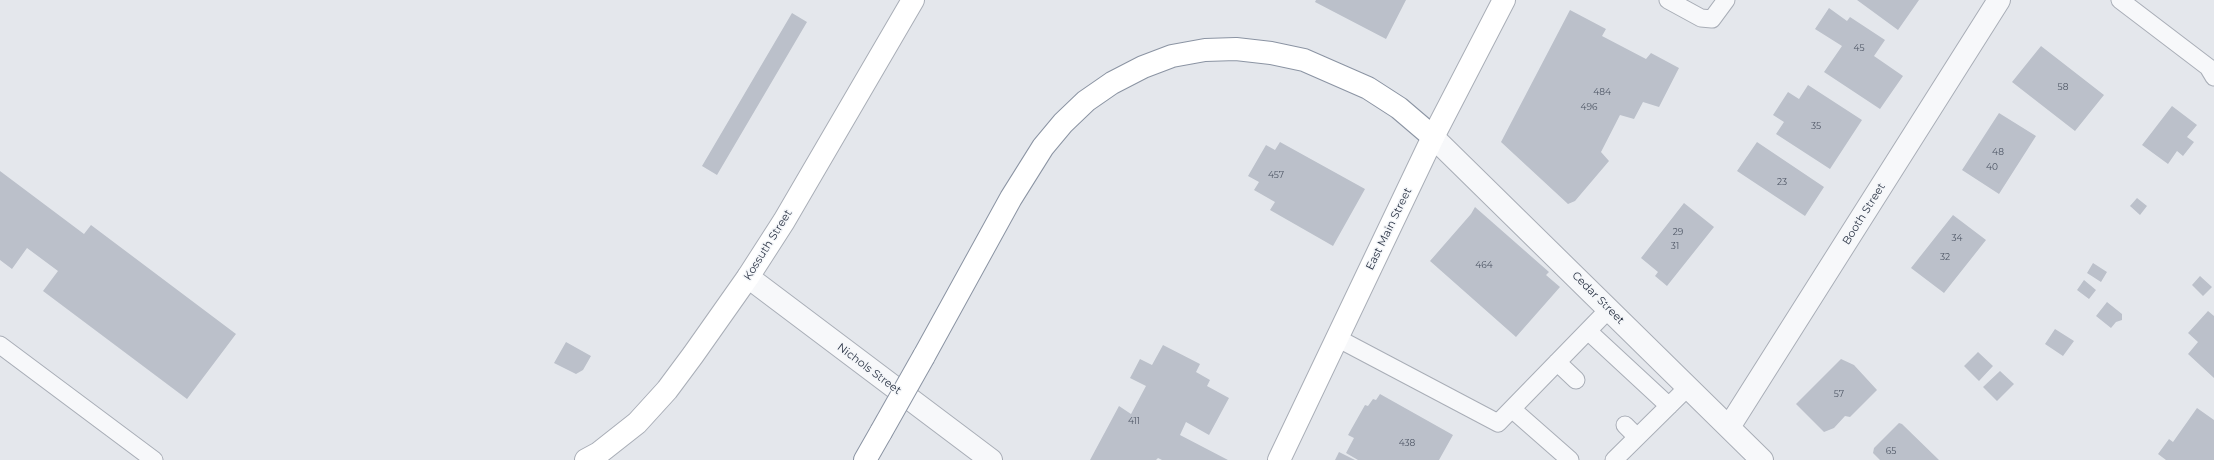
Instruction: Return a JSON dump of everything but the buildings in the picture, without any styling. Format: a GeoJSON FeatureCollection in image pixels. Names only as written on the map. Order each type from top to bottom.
{"type":"FeatureCollection","features":[{"type":"Feature","properties":{"kind":"main road","name":"Kossuth Street"},"geometry":{"type":"LineString","coordinates":[[586,460],[599,453],[636,423],[667,390],[748,277],[788,214],[912,0]]}},
{"type":"Feature","properties":{"kind":"main road","name":"East Main Street"},"geometry":{"type":"LineString","coordinates":[[1279,460],[1433,137],[1504,0]]}},
{"type":"Feature","properties":{"kind":"main road"},"geometry":{"type":"LineString","coordinates":[[864,460],[924,356],[1011,198],[1043,147],[1063,123],[1086,101],[1112,83],[1143,67],[1172,56],[1204,50],[1228,49],[1271,53],[1304,60],[1368,88],[1399,108],[1433,137]]}},
{"type":"Feature","properties":{"kind":"street","name":"Booth Street"},"geometry":{"type":"LineString","coordinates":[[1729,427],[1999,0]]}},
{"type":"Feature","properties":{"kind":"street","name":"Cedar Street"},"geometry":{"type":"LineString","coordinates":[[1433,137],[1762,460]]}},
{"type":"Feature","properties":{"kind":"street","name":"Nichols Street"},"geometry":{"type":"LineString","coordinates":[[748,277],[991,460]]}},
{"type":"Feature","properties":{"kind":"lane"},"geometry":{"type":"LineString","coordinates":[[1668,0],[1701,18],[1712,19],[1726,0]]}},
{"type":"Feature","properties":{"kind":"lane"},"geometry":{"type":"LineString","coordinates":[[2120,0],[2212,68]]}},
{"type":"Feature","properties":{"kind":"lane"},"geometry":{"type":"LineString","coordinates":[[1337,338],[1498,423],[1609,309]]}},
{"type":"Feature","properties":{"kind":"lane"},"geometry":{"type":"LineString","coordinates":[[1588,330],[1669,406]]}},
{"type":"Feature","properties":{"kind":"lane"},"geometry":{"type":"LineString","coordinates":[[0,345],[154,460]]}},
{"type":"Feature","properties":{"kind":"lane"},"geometry":{"type":"LineString","coordinates":[[1557,362],[1576,380]]}},
{"type":"Feature","properties":{"kind":"lane"},"geometry":{"type":"LineString","coordinates":[[1614,460],[1688,387]]}},
{"type":"Feature","properties":{"kind":"lane"},"geometry":{"type":"LineString","coordinates":[[1512,409],[1570,460]]}},
{"type":"Feature","properties":{"kind":"lane"},"geometry":{"type":"LineString","coordinates":[[1625,425],[1637,437]]}}]}
